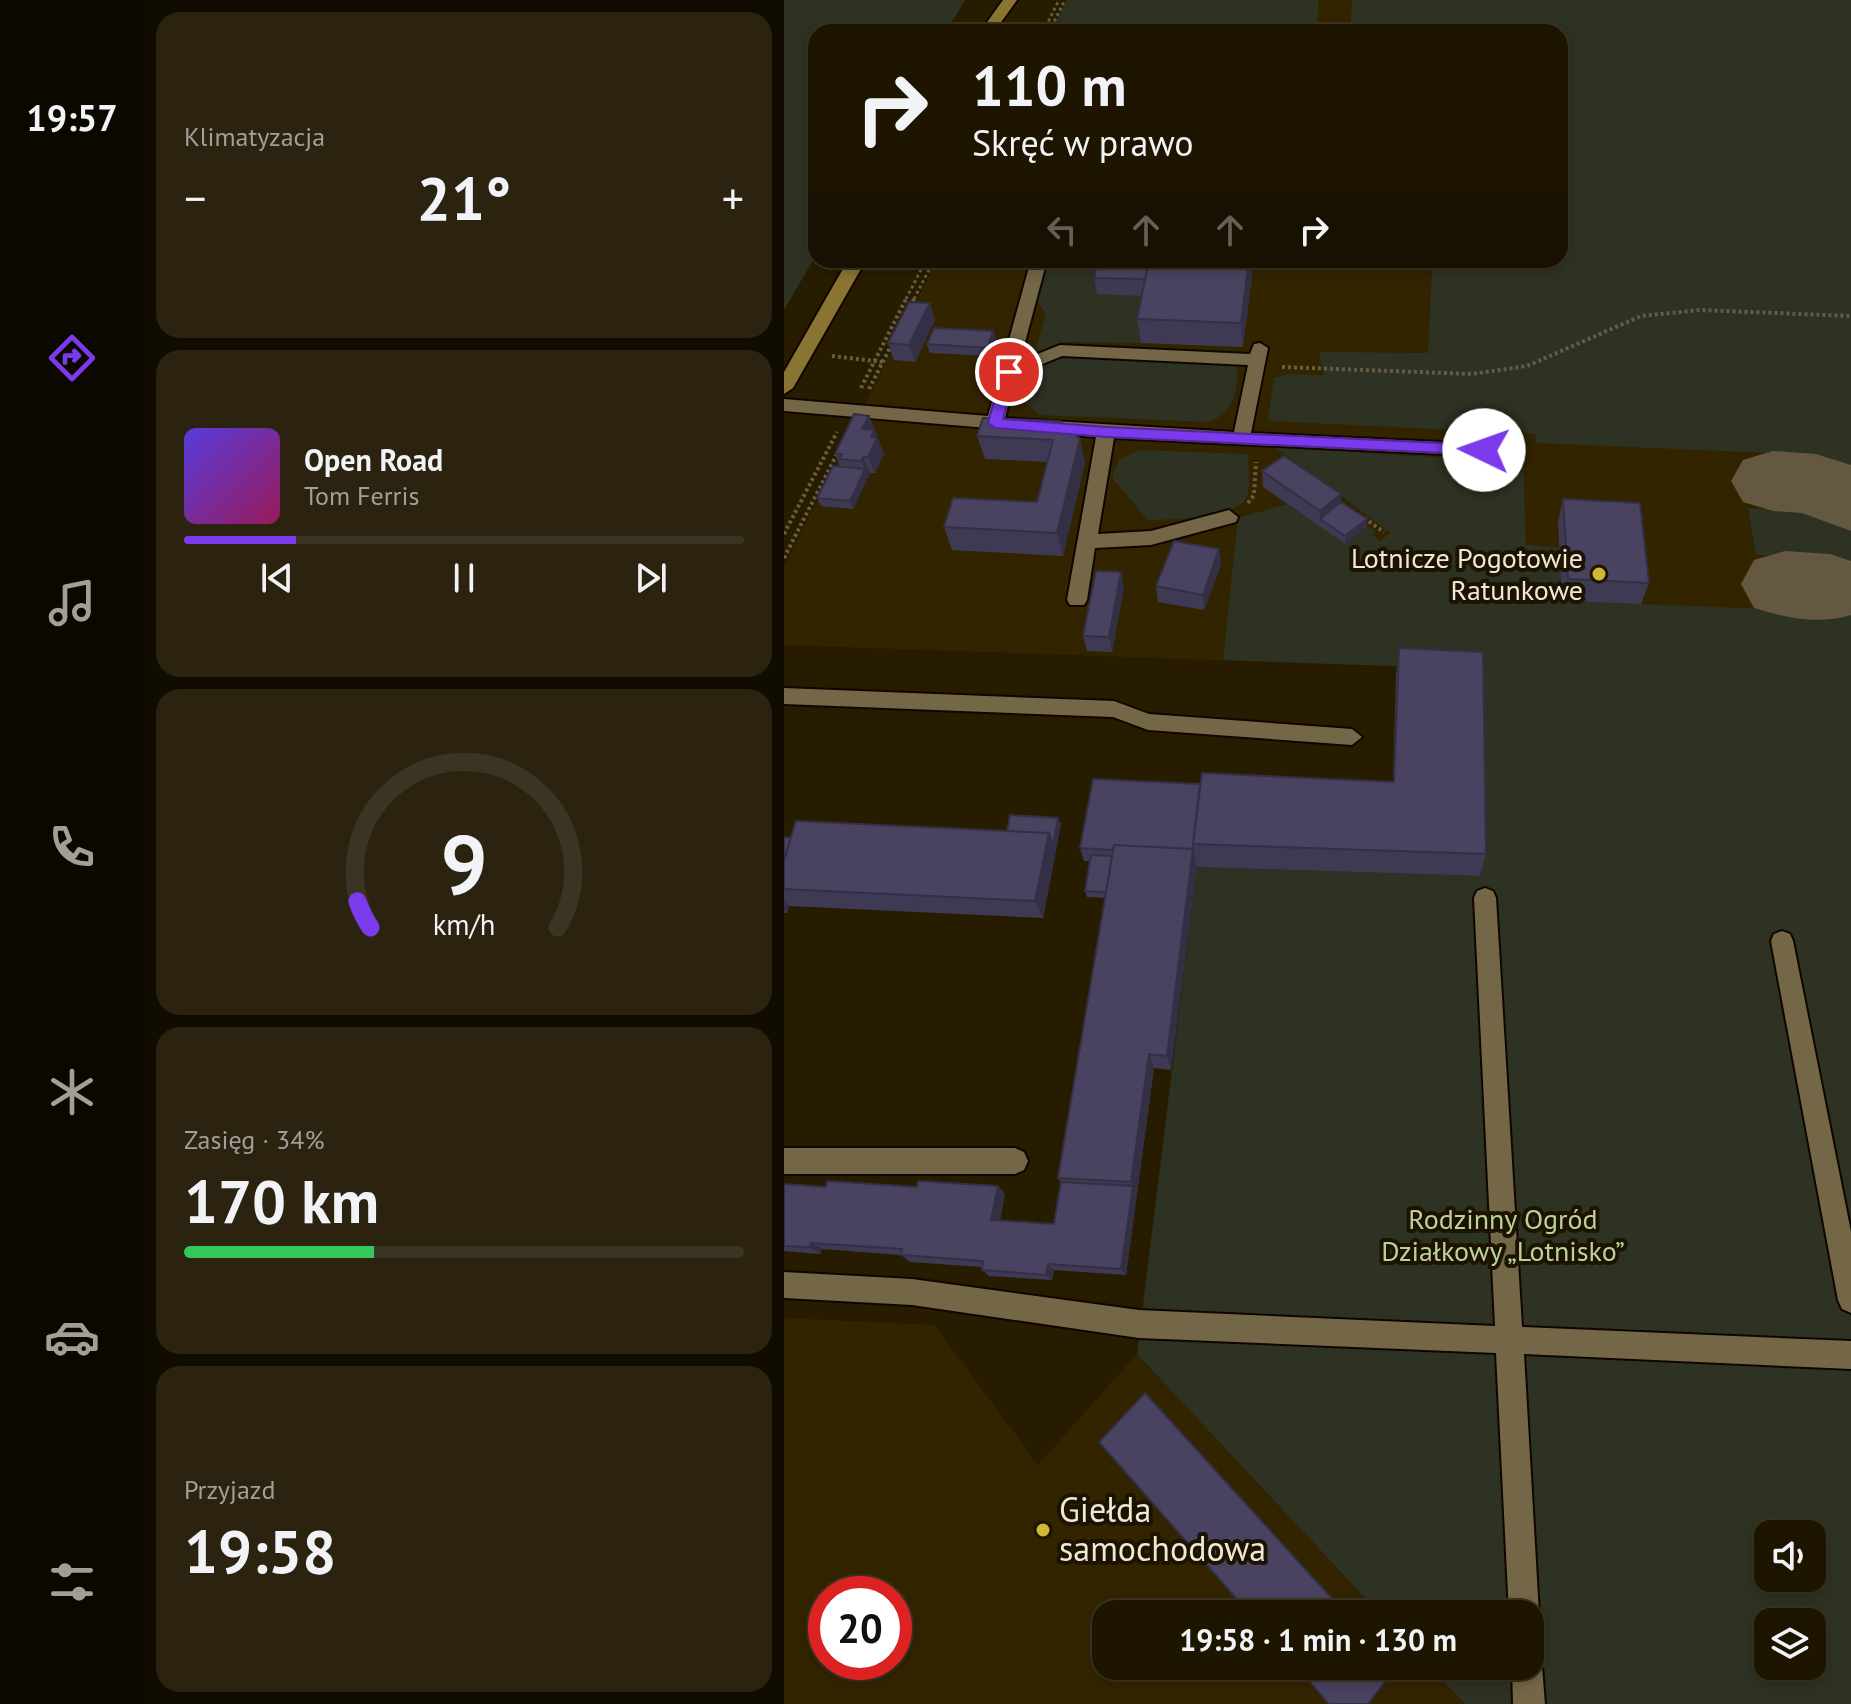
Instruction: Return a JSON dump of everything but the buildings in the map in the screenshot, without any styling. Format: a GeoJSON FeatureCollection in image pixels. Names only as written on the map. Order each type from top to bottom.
{"type":"FeatureCollection","features":[{"type":"Feature","properties":{"kind":"main road"},"geometry":{"type":"LineString","coordinates":[[986,24],[993,0]]}},
{"type":"Feature","properties":{"kind":"main road"},"geometry":{"type":"LineString","coordinates":[[990,24],[1010,0]]}},
{"type":"Feature","properties":{"kind":"main road"},"geometry":{"type":"LineString","coordinates":[[784,388],[852,268]]}},
{"type":"Feature","properties":{"kind":"lane"},"geometry":{"type":"LineString","coordinates":[[995,423],[1037,268]]}},
{"type":"Feature","properties":{"kind":"lane"},"geometry":{"type":"LineString","coordinates":[[1009,372],[1060,350],[1258,358],[1249,439]]}},
{"type":"Feature","properties":{"kind":"lane"},"geometry":{"type":"LineString","coordinates":[[784,405],[1106,432],[1484,450]]}},
{"type":"Feature","properties":{"kind":"lane"},"geometry":{"type":"LineString","coordinates":[[1077,600],[1106,432]]}},
{"type":"Feature","properties":{"kind":"lane"},"geometry":{"type":"LineString","coordinates":[[1087,542],[1151,538],[1229,517]]}},
{"type":"Feature","properties":{"kind":"lane"},"geometry":{"type":"LineString","coordinates":[[784,696],[1114,709],[1148,722],[1352,737]]}},
{"type":"Feature","properties":{"kind":"lane"},"geometry":{"type":"LineString","coordinates":[[1485,898],[1523,1600]]}},
{"type":"Feature","properties":{"kind":"lane"},"geometry":{"type":"LineString","coordinates":[[1782,941],[1851,1300]]}},
{"type":"Feature","properties":{"kind":"lane"},"geometry":{"type":"LineString","coordinates":[[784,1161],[1015,1161]]}},
{"type":"Feature","properties":{"kind":"lane"},"geometry":{"type":"LineString","coordinates":[[784,1285],[912,1292],[1139,1324],[1851,1355]]}},
{"type":"Feature","properties":{"kind":"lane"},"geometry":{"type":"LineString","coordinates":[[1528,1680],[1529,1704]]}},
{"type":"Feature","properties":{"kind":"path"},"geometry":{"type":"LineString","coordinates":[[1048,24],[1062,0]]}},
{"type":"Feature","properties":{"kind":"path"},"geometry":{"type":"LineString","coordinates":[[1052,24],[1062,0]]}},
{"type":"Feature","properties":{"kind":"path"},"geometry":{"type":"LineString","coordinates":[[1258,358],[1472,374],[1527,366],[1641,316],[1700,310],[1851,316]]}},
{"type":"Feature","properties":{"kind":"path"},"geometry":{"type":"LineString","coordinates":[[839,343],[831,356],[883,362]]}},
{"type":"Feature","properties":{"kind":"path"},"geometry":{"type":"LineString","coordinates":[[1229,517],[1242,511],[1254,495],[1249,439]]}},
{"type":"Feature","properties":{"kind":"path"},"geometry":{"type":"LineString","coordinates":[[1361,516],[1384,532]]}},
{"type":"Feature","properties":{"kind":"shaded area"},"geometry":{"type":"Polygon","coordinates":[[[1067,0],[1851,0],[1851,740],[1477,669],[784,645],[784,567],[933,268],[1568,268],[1568,24],[1055,24],[1067,0]]]}},
{"type":"Feature","properties":{"kind":"shaded area","name":"Giełda samochodowa"},"geometry":{"type":"Polygon","coordinates":[[[784,1318],[934,1325],[1038,1465],[1137,1354],[1367,1600],[1092,1600],[1092,1680],[1442,1680],[1465,1704],[784,1704],[784,1318]]]}},
{"type":"Feature","properties":{"kind":"green space"},"geometry":{"type":"Polygon","coordinates":[[[784,0],[965,0],[951,24],[808,24],[808,268],[784,310],[784,0]]]}},
{"type":"Feature","properties":{"kind":"green space"},"geometry":{"type":"Polygon","coordinates":[[[1067,0],[1319,0],[1317,24],[1055,24],[1067,0]]]}},
{"type":"Feature","properties":{"kind":"green space","name":"Rodzinny Ogród Działkowy „Lotnisko”"},"geometry":{"type":"Polygon","coordinates":[[[1352,0],[1851,0],[1851,1704],[1465,1704],[1442,1680],[1544,1680],[1544,1600],[1367,1600],[1137,1354],[1197,867],[1480,876],[1478,669],[1223,660],[1238,518],[1287,504],[1345,544],[1367,527],[1376,531],[1372,535],[1380,541],[1391,533],[1276,448],[1523,462],[1526,545],[1559,547],[1562,601],[1791,610],[1781,556],[1756,555],[1748,508],[1780,510],[1770,453],[1536,443],[1535,434],[1268,421],[1274,378],[1289,374],[1324,375],[1319,352],[1428,353],[1432,268],[1568,268],[1568,24],[1350,24],[1352,0]]]}},
{"type":"Feature","properties":{"kind":"green space"},"geometry":{"type":"Polygon","coordinates":[[[1044,268],[1115,268],[1150,296],[1141,343],[1063,342],[1035,353],[1046,313],[1036,301],[1044,268]]]}},
{"type":"Feature","properties":{"kind":"green space"},"geometry":{"type":"Polygon","coordinates":[[[1059,357],[1238,362],[1235,391],[1225,412],[1209,422],[1040,415],[1022,400],[1020,389],[1024,375],[1059,357]]]}},
{"type":"Feature","properties":{"kind":"green space"},"geometry":{"type":"Polygon","coordinates":[[[1140,450],[1248,454],[1248,494],[1240,505],[1229,511],[1148,520],[1112,478],[1119,459],[1140,450]]]}},
{"type":"Feature","properties":{"kind":"taxiway"},"geometry":{"type":"LineString","coordinates":[[1773,481],[1816,484],[1851,501]]}},
{"type":"Feature","properties":{"kind":"taxiway"},"geometry":{"type":"LineString","coordinates":[[1785,584],[1830,588]]}},
{"type":"Feature","properties":{"kind":"place","name":"Lotnicze Pogotowie Ratunkowe"},"geometry":{"type":"Point","coordinates":[1599,574]}},
{"type":"Feature","properties":{"kind":"place","name":"Giełda samochodowa"},"geometry":{"type":"Point","coordinates":[1043,1530]}},
{"type":"Feature","properties":{"kind":"route"},"geometry":{"type":"LineString","coordinates":[[1009,372],[995,423],[1106,432],[1484,450]]}}]}
